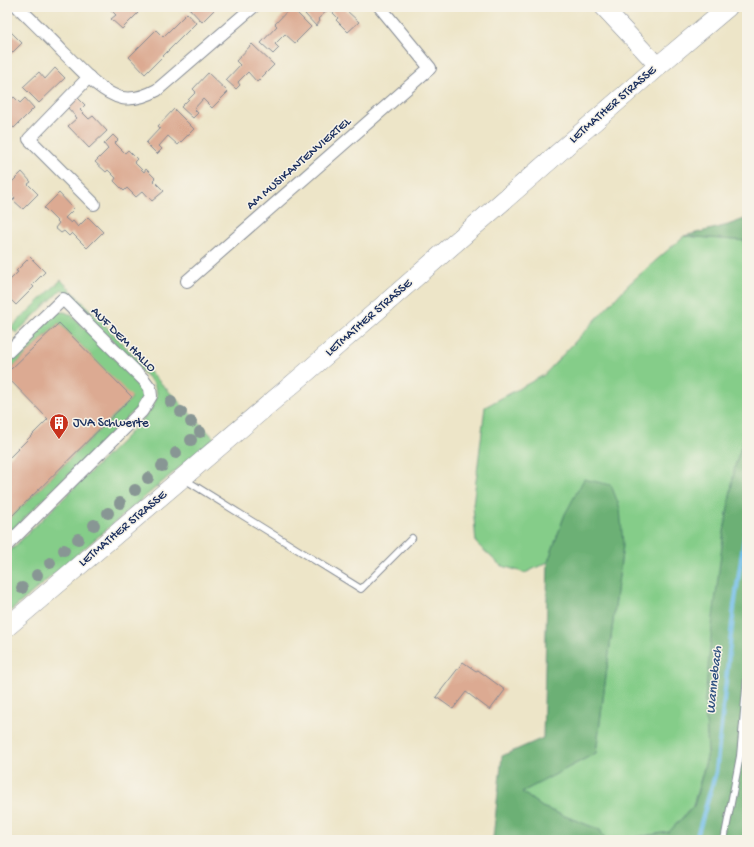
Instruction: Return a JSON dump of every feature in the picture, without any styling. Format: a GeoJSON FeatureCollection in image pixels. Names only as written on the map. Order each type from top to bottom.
{"type":"FeatureCollection","features":[{"type":"Feature","properties":{"kind":"main road"},"geometry":{"type":"LineString","coordinates":[[603,7],[658,66]]}},
{"type":"Feature","properties":{"kind":"main road","name":"LETMATHER STRASSE"},"geometry":{"type":"LineString","coordinates":[[7,627],[308,371],[658,66],[728,7]]}},
{"type":"Feature","properties":{"kind":"street"},"geometry":{"type":"LineString","coordinates":[[18,7],[89,78],[107,91],[122,98],[147,96],[157,90],[253,7]]}},
{"type":"Feature","properties":{"kind":"street","name":"AM MUSIKANTENVIERTEL"},"geometry":{"type":"LineString","coordinates":[[187,281],[430,68],[380,7]]}},
{"type":"Feature","properties":{"kind":"street"},"geometry":{"type":"LineString","coordinates":[[89,78],[29,138],[94,204]]}},
{"type":"Feature","properties":{"kind":"street","name":"AUF DEM HALLO"},"geometry":{"type":"LineString","coordinates":[[7,351],[8,352],[63,299],[144,380],[150,388],[151,396],[142,411],[7,545]]}},
{"type":"Feature","properties":{"kind":"lane"},"geometry":{"type":"LineString","coordinates":[[182,478],[361,589],[412,538]]}},
{"type":"Feature","properties":{"kind":"lane"},"geometry":{"type":"LineString","coordinates":[[724,840],[740,756],[747,676]]}},
{"type":"Feature","properties":{"kind":"green space"},"geometry":{"type":"Polygon","coordinates":[[[747,218],[747,241],[684,236],[728,225],[747,218]]]}},
{"type":"Feature","properties":{"kind":"green space"},"geometry":{"type":"Polygon","coordinates":[[[684,236],[747,241],[747,428],[735,466],[723,538],[705,700],[708,753],[693,806],[669,832],[618,840],[606,840],[600,830],[542,807],[522,792],[596,753],[623,545],[565,514],[548,562],[525,573],[500,565],[476,543],[473,505],[485,407],[544,375],[629,284],[684,236]]]}},
{"type":"Feature","properties":{"kind":"green space"},"geometry":{"type":"Polygon","coordinates":[[[61,280],[214,438],[7,614],[7,554],[124,439],[151,410],[157,393],[154,384],[62,289],[16,333],[11,328],[61,280]]]}},
{"type":"Feature","properties":{"kind":"green space"},"geometry":{"type":"Polygon","coordinates":[[[58,312],[65,312],[71,315],[141,385],[144,399],[142,403],[7,535],[7,521],[132,398],[59,323],[11,369],[7,365],[7,362],[54,314],[58,312]]]}},
{"type":"Feature","properties":{"kind":"green space"},"geometry":{"type":"Polygon","coordinates":[[[747,428],[747,840],[618,840],[669,832],[694,806],[708,753],[705,700],[712,626],[723,538],[735,466],[747,428]]]}},
{"type":"Feature","properties":{"kind":"green space"},"geometry":{"type":"Polygon","coordinates":[[[584,479],[611,485],[620,508],[623,545],[596,753],[522,792],[542,807],[600,830],[606,840],[499,840],[493,838],[502,756],[543,738],[548,562],[565,514],[584,479]]]}},
{"type":"Feature","properties":{"kind":"building"},"geometry":{"type":"Polygon","coordinates":[[[108,7],[131,7],[138,13],[122,29],[111,19],[116,15],[108,7]]]}},
{"type":"Feature","properties":{"kind":"building"},"geometry":{"type":"Polygon","coordinates":[[[188,7],[217,7],[202,22],[188,7]]]}},
{"type":"Feature","properties":{"kind":"building"},"geometry":{"type":"Polygon","coordinates":[[[291,7],[311,27],[295,43],[285,34],[275,44],[279,48],[273,54],[261,43],[277,26],[275,24],[291,7]]]}},
{"type":"Feature","properties":{"kind":"building"},"geometry":{"type":"Polygon","coordinates":[[[312,7],[349,7],[346,10],[359,22],[348,32],[336,20],[338,18],[329,9],[318,19],[320,21],[316,26],[305,14],[312,7]]]}},
{"type":"Feature","properties":{"kind":"building"},"geometry":{"type":"Polygon","coordinates":[[[187,13],[196,23],[145,74],[129,57],[156,30],[163,37],[187,13]]]}},
{"type":"Feature","properties":{"kind":"building"},"geometry":{"type":"Polygon","coordinates":[[[7,28],[22,43],[7,58],[7,28]]]}},
{"type":"Feature","properties":{"kind":"building"},"geometry":{"type":"Polygon","coordinates":[[[252,44],[274,65],[257,82],[248,72],[238,82],[240,85],[236,89],[226,80],[240,65],[236,61],[252,44]]]}},
{"type":"Feature","properties":{"kind":"building"},"geometry":{"type":"Polygon","coordinates":[[[55,68],[65,78],[39,103],[23,87],[39,72],[45,79],[55,68]]]}},
{"type":"Feature","properties":{"kind":"building"},"geometry":{"type":"Polygon","coordinates":[[[208,73],[228,92],[212,108],[203,99],[194,109],[198,113],[193,118],[181,107],[196,92],[193,89],[208,73]]]}},
{"type":"Feature","properties":{"kind":"building"},"geometry":{"type":"Polygon","coordinates":[[[14,97],[20,103],[25,98],[34,108],[14,128],[7,122],[7,103],[14,97]]]}},
{"type":"Feature","properties":{"kind":"building"},"geometry":{"type":"Polygon","coordinates":[[[77,97],[85,105],[80,110],[89,119],[93,116],[107,131],[89,148],[68,126],[77,118],[67,107],[77,97]]]}},
{"type":"Feature","properties":{"kind":"building"},"geometry":{"type":"Polygon","coordinates":[[[174,109],[194,129],[178,145],[168,136],[159,146],[162,149],[157,154],[146,143],[160,128],[158,126],[174,109]]]}},
{"type":"Feature","properties":{"kind":"building"},"geometry":{"type":"Polygon","coordinates":[[[113,135],[118,140],[115,143],[125,153],[128,150],[137,159],[134,162],[144,172],[146,169],[155,178],[153,180],[164,191],[152,201],[143,191],[136,197],[127,188],[124,191],[114,181],[116,178],[108,170],[106,172],[95,162],[108,149],[104,144],[113,135]]]}},
{"type":"Feature","properties":{"kind":"building"},"geometry":{"type":"Polygon","coordinates":[[[22,172],[31,182],[28,184],[38,194],[23,209],[13,200],[15,198],[7,189],[7,187],[22,172]]]}},
{"type":"Feature","properties":{"kind":"building"},"geometry":{"type":"Polygon","coordinates":[[[59,193],[74,209],[65,218],[71,223],[73,221],[78,227],[88,217],[103,232],[87,248],[72,233],[69,236],[64,231],[61,233],[55,228],[59,223],[44,208],[59,193]]]}},
{"type":"Feature","properties":{"kind":"building"},"geometry":{"type":"Polygon","coordinates":[[[30,257],[45,272],[32,285],[34,287],[16,305],[7,296],[7,283],[18,272],[16,271],[30,257]]]}},
{"type":"Feature","properties":{"kind":"building","name":"JVA Schwerte"},"geometry":{"type":"Polygon","coordinates":[[[59,323],[132,397],[7,521],[7,460],[48,419],[7,377],[7,366],[11,369],[59,323]]]}},
{"type":"Feature","properties":{"kind":"building"},"geometry":{"type":"Polygon","coordinates":[[[463,662],[476,671],[478,670],[505,690],[490,710],[466,692],[453,709],[436,697],[463,662]]]}},
{"type":"Feature","properties":{"kind":"waterway","name":"Wannebach"},"geometry":{"type":"LineString","coordinates":[[696,840],[716,772],[734,607],[747,520]]}},
{"type":"Feature","properties":{"kind":"place","name":"JVA Schwerte"},"geometry":{"type":"Point","coordinates":[59,440]}}]}
